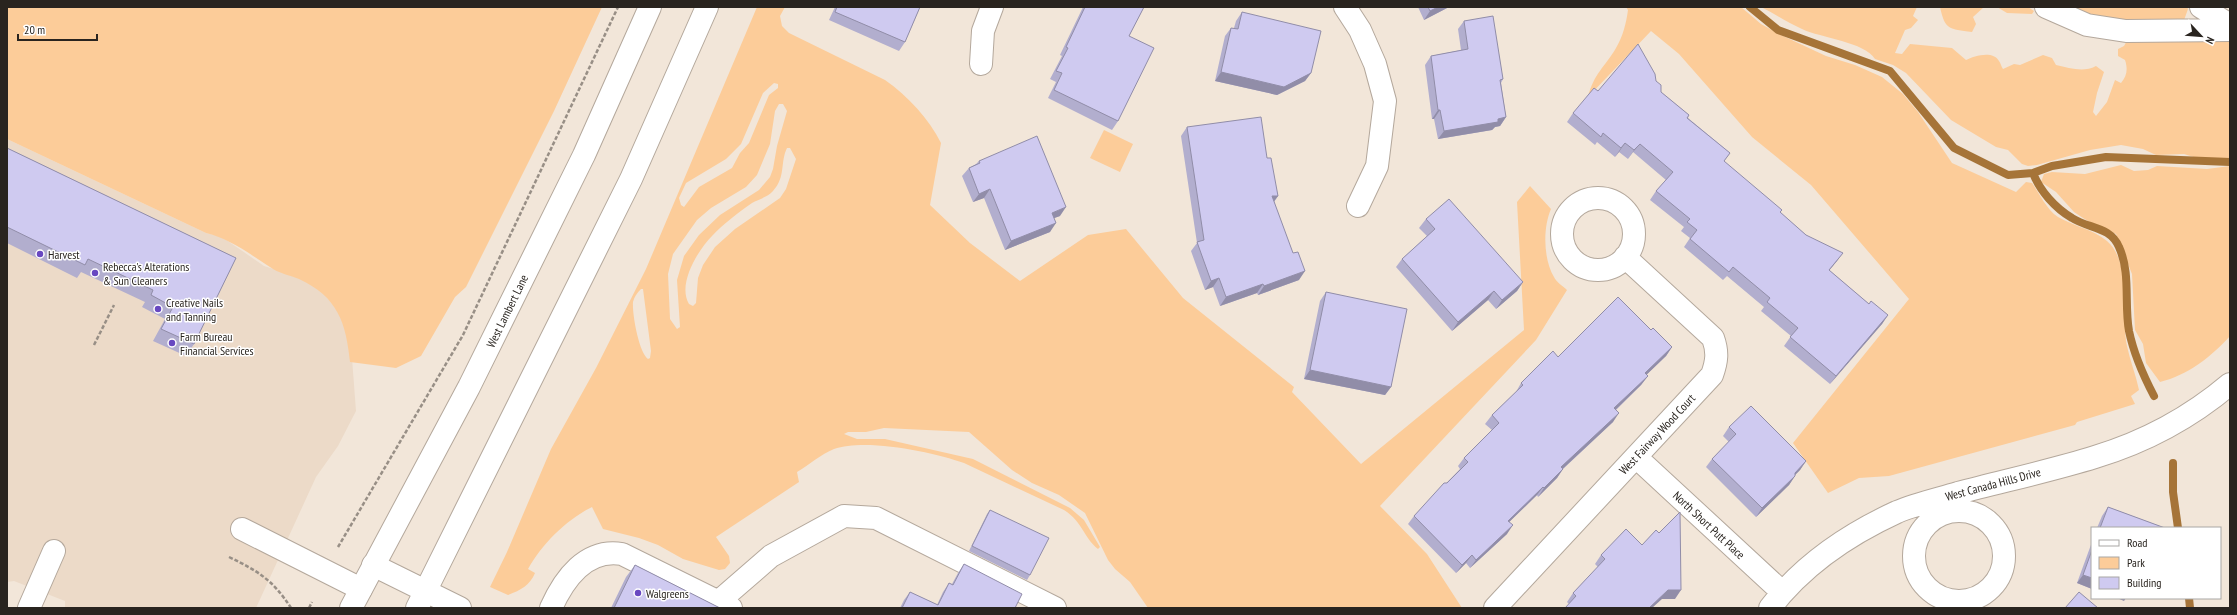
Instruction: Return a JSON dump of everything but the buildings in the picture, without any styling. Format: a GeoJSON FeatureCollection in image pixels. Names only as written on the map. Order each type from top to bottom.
{"type":"FeatureCollection","features":[{"type":"Feature","properties":{"kind":"street","name":"West Lambert Lane"},"geometry":{"type":"LineString","coordinates":[[351,608],[486,352],[584,155],[650,7]]}},
{"type":"Feature","properties":{"kind":"street"},"geometry":{"type":"LineString","coordinates":[[422,600],[631,179],[706,7]]}},
{"type":"Feature","properties":{"kind":"street"},"geometry":{"type":"LineString","coordinates":[[981,64],[983,31],[992,7]]}},
{"type":"Feature","properties":{"kind":"street"},"geometry":{"type":"LineString","coordinates":[[1345,7],[1360,30],[1375,64],[1386,101],[1377,166],[1358,206]]}},
{"type":"Feature","properties":{"kind":"street"},"geometry":{"type":"LineString","coordinates":[[2046,7],[2087,24],[2126,31],[2230,30]]}},
{"type":"Feature","properties":{"kind":"street"},"geometry":{"type":"LineString","coordinates":[[2201,7],[2230,25]]}},
{"type":"Feature","properties":{"kind":"street","name":"West Fairway Wood Court"},"geometry":{"type":"LineString","coordinates":[[1496,608],[1712,375],[1717,362],[1717,349],[1712,338],[1625,257]]}},
{"type":"Feature","properties":{"kind":"street","name":"West Canada Hills Drive"},"geometry":{"type":"LineString","coordinates":[[1776,600],[1808,567],[1858,534],[1898,512],[1941,506],[2130,445],[2168,427],[2205,405],[2230,384]]}},
{"type":"Feature","properties":{"kind":"street","name":"North Short Putt Place"},"geometry":{"type":"LineString","coordinates":[[1636,457],[1776,600]]}},
{"type":"Feature","properties":{"kind":"street"},"geometry":{"type":"LineString","coordinates":[[1941,506],[1958,511],[1974,513],[1987,520],[1997,531],[2004,545],[2005,560],[2001,575],[1992,588],[1980,597],[1965,602],[1951,601],[1937,596],[1925,587],[1917,574],[1914,560],[1915,545],[1920,532],[1941,506]]}},
{"type":"Feature","properties":{"kind":"street"},"geometry":{"type":"LineString","coordinates":[[550,608],[571,573],[585,561],[610,552],[622,554],[724,605],[771,556],[844,516],[876,518],[1055,608]]}},
{"type":"Feature","properties":{"kind":"street"},"geometry":{"type":"LineString","coordinates":[[242,529],[361,589]]}},
{"type":"Feature","properties":{"kind":"street"},"geometry":{"type":"LineString","coordinates":[[29,608],[54,551]]}},
{"type":"Feature","properties":{"kind":"street"},"geometry":{"type":"LineString","coordinates":[[373,565],[422,600],[460,608]]}},
{"type":"Feature","properties":{"kind":"path"},"geometry":{"type":"LineString","coordinates":[[338,547],[463,335],[618,7]]}},
{"type":"Feature","properties":{"kind":"path"},"geometry":{"type":"LineString","coordinates":[[94,345],[114,305]]}},
{"type":"Feature","properties":{"kind":"path"},"geometry":{"type":"LineString","coordinates":[[229,558],[263,575],[280,592],[291,608]]}},
{"type":"Feature","properties":{"kind":"path"},"geometry":{"type":"LineString","coordinates":[[309,608],[312,602]]}},
{"type":"Feature","properties":{"kind":"shaded area"},"geometry":{"type":"Polygon","coordinates":[[[7,139],[206,233],[222,237],[264,266],[300,277],[323,293],[342,315],[351,345],[356,411],[338,446],[316,477],[256,608],[65,608],[65,601],[14,581],[7,582],[7,139]]]}},
{"type":"Feature","properties":{"kind":"green space"},"geometry":{"type":"Polygon","coordinates":[[[7,7],[602,7],[554,111],[466,287],[455,297],[421,356],[396,368],[350,362],[346,335],[338,313],[323,294],[312,286],[299,279],[276,271],[241,248],[224,239],[206,233],[7,139],[7,7]]]}},
{"type":"Feature","properties":{"kind":"green space"},"geometry":{"type":"Polygon","coordinates":[[[757,7],[785,7],[780,16],[782,26],[789,33],[885,80],[902,93],[917,108],[941,143],[930,205],[970,243],[1020,281],[1088,235],[1126,229],[1183,298],[1294,387],[1292,392],[1361,464],[1524,330],[1517,202],[1530,186],[1551,209],[1548,216],[1545,243],[1546,252],[1550,270],[1555,279],[1567,290],[1536,340],[1380,506],[1427,554],[1462,608],[1148,608],[1130,582],[1115,569],[1108,560],[1085,513],[1059,495],[1032,483],[1012,470],[969,432],[884,428],[866,432],[848,432],[844,434],[857,439],[885,439],[973,459],[1070,508],[1084,520],[1100,547],[1098,549],[1089,540],[1075,519],[1064,510],[964,463],[918,451],[863,445],[848,446],[829,451],[797,472],[799,482],[716,537],[729,556],[730,563],[725,569],[719,570],[683,559],[658,545],[639,538],[603,529],[592,507],[582,512],[564,526],[540,551],[528,569],[535,573],[524,587],[508,595],[490,587],[507,552],[551,449],[596,368],[646,269],[757,7]],[[774,83],[763,93],[741,144],[726,159],[686,183],[679,198],[681,205],[684,207],[699,187],[732,168],[740,153],[749,143],[769,95],[778,88],[778,84],[774,83]],[[779,104],[775,111],[770,144],[757,175],[746,187],[711,208],[697,220],[673,254],[668,274],[670,319],[677,329],[680,327],[677,280],[684,256],[699,235],[720,215],[759,190],[770,177],[787,111],[783,104],[779,104]],[[787,148],[780,180],[773,191],[752,203],[731,218],[706,242],[695,258],[687,277],[686,296],[689,304],[693,306],[696,303],[698,278],[703,265],[715,247],[735,229],[780,198],[786,189],[796,159],[790,148],[787,148]],[[641,289],[633,302],[637,333],[642,349],[648,359],[650,358],[651,351],[643,289],[641,289]]]}},
{"type":"Feature","properties":{"kind":"green space"},"geometry":{"type":"Polygon","coordinates":[[[1626,7],[1741,7],[1761,24],[1781,35],[1826,56],[1855,65],[1882,77],[1903,94],[1918,112],[1952,163],[2016,192],[2026,182],[2032,183],[2054,214],[2064,220],[2096,233],[2107,241],[2115,250],[2120,262],[2123,276],[2125,334],[2139,390],[2131,396],[2135,404],[2077,422],[2075,425],[1889,476],[1859,478],[1828,493],[1793,443],[1909,299],[1811,185],[1752,137],[1679,54],[1651,31],[1588,97],[1593,82],[1621,39],[1628,10],[1626,7]]]}},
{"type":"Feature","properties":{"kind":"green space"},"geometry":{"type":"Polygon","coordinates":[[[1761,7],[1917,7],[1913,16],[1918,20],[1911,28],[1905,30],[1895,53],[1902,54],[1910,44],[1952,48],[1966,60],[1983,55],[1992,56],[1999,61],[2003,69],[2014,64],[2020,65],[2043,55],[2052,58],[2056,65],[2081,70],[2096,66],[2104,72],[2093,112],[2096,116],[2107,102],[2115,80],[2121,83],[2125,78],[2127,69],[2126,63],[2125,60],[2118,56],[2118,49],[2124,46],[2129,37],[2204,38],[2230,42],[2230,158],[2222,160],[2200,159],[2184,154],[2156,155],[2143,149],[2121,145],[2090,150],[2037,165],[2028,166],[2022,164],[2008,150],[1996,147],[1951,120],[1906,73],[1893,65],[1875,59],[1870,53],[1853,44],[1802,29],[1761,7]]]}},
{"type":"Feature","properties":{"kind":"green space"},"geometry":{"type":"Polygon","coordinates":[[[1940,7],[1984,7],[1973,17],[1976,24],[1972,32],[1949,27],[1944,20],[1940,7]]]}},
{"type":"Feature","properties":{"kind":"green space"},"geometry":{"type":"Polygon","coordinates":[[[1997,7],[2028,7],[2034,11],[2032,14],[2007,13],[1997,7]]]}},
{"type":"Feature","properties":{"kind":"green space"},"geometry":{"type":"Polygon","coordinates":[[[2058,7],[2187,7],[2188,9],[2183,23],[2121,25],[2058,7]]]}},
{"type":"Feature","properties":{"kind":"green space"},"geometry":{"type":"Polygon","coordinates":[[[1104,130],[1133,144],[1120,172],[1090,158],[1104,130]]]}},
{"type":"Feature","properties":{"kind":"green space"},"geometry":{"type":"Polygon","coordinates":[[[2121,165],[2134,171],[2148,170],[2157,166],[2207,169],[2230,166],[2230,336],[2207,358],[2189,370],[2160,382],[2146,363],[2143,344],[2135,330],[2132,274],[2116,234],[2086,220],[2074,212],[2056,192],[2041,182],[2044,174],[2052,172],[2085,174],[2121,165]]]}},
{"type":"Feature","properties":{"kind":"waterway"},"geometry":{"type":"LineString","coordinates":[[1750,7],[1778,30],[1890,71],[1954,148],[2008,175],[2033,173],[2052,166],[2106,157],[2230,162]]}},
{"type":"Feature","properties":{"kind":"waterway"},"geometry":{"type":"LineString","coordinates":[[2033,173],[2044,193],[2060,209],[2079,222],[2105,231],[2115,240],[2119,247],[2125,267],[2128,321],[2131,340],[2139,365],[2154,396]]}},
{"type":"Feature","properties":{"kind":"waterway"},"geometry":{"type":"LineString","coordinates":[[2173,463],[2173,492],[2178,527]]}},
{"type":"Feature","properties":{"kind":"waterway"},"geometry":{"type":"LineString","coordinates":[[2189,599],[2190,608]]}},
{"type":"Feature","properties":{"kind":"place","name":"Harvest"},"geometry":{"type":"Point","coordinates":[40,254]}},
{"type":"Feature","properties":{"kind":"place","name":"Rebecca's Alterations & Sun Cleaners"},"geometry":{"type":"Point","coordinates":[95,273]}},
{"type":"Feature","properties":{"kind":"place","name":"Creative Nails and Tanning"},"geometry":{"type":"Point","coordinates":[158,309]}},
{"type":"Feature","properties":{"kind":"place","name":"Farm Bureau Financial Services"},"geometry":{"type":"Point","coordinates":[172,343]}},
{"type":"Feature","properties":{"kind":"place","name":"Walgreens"},"geometry":{"type":"Point","coordinates":[638,593]}}]}
